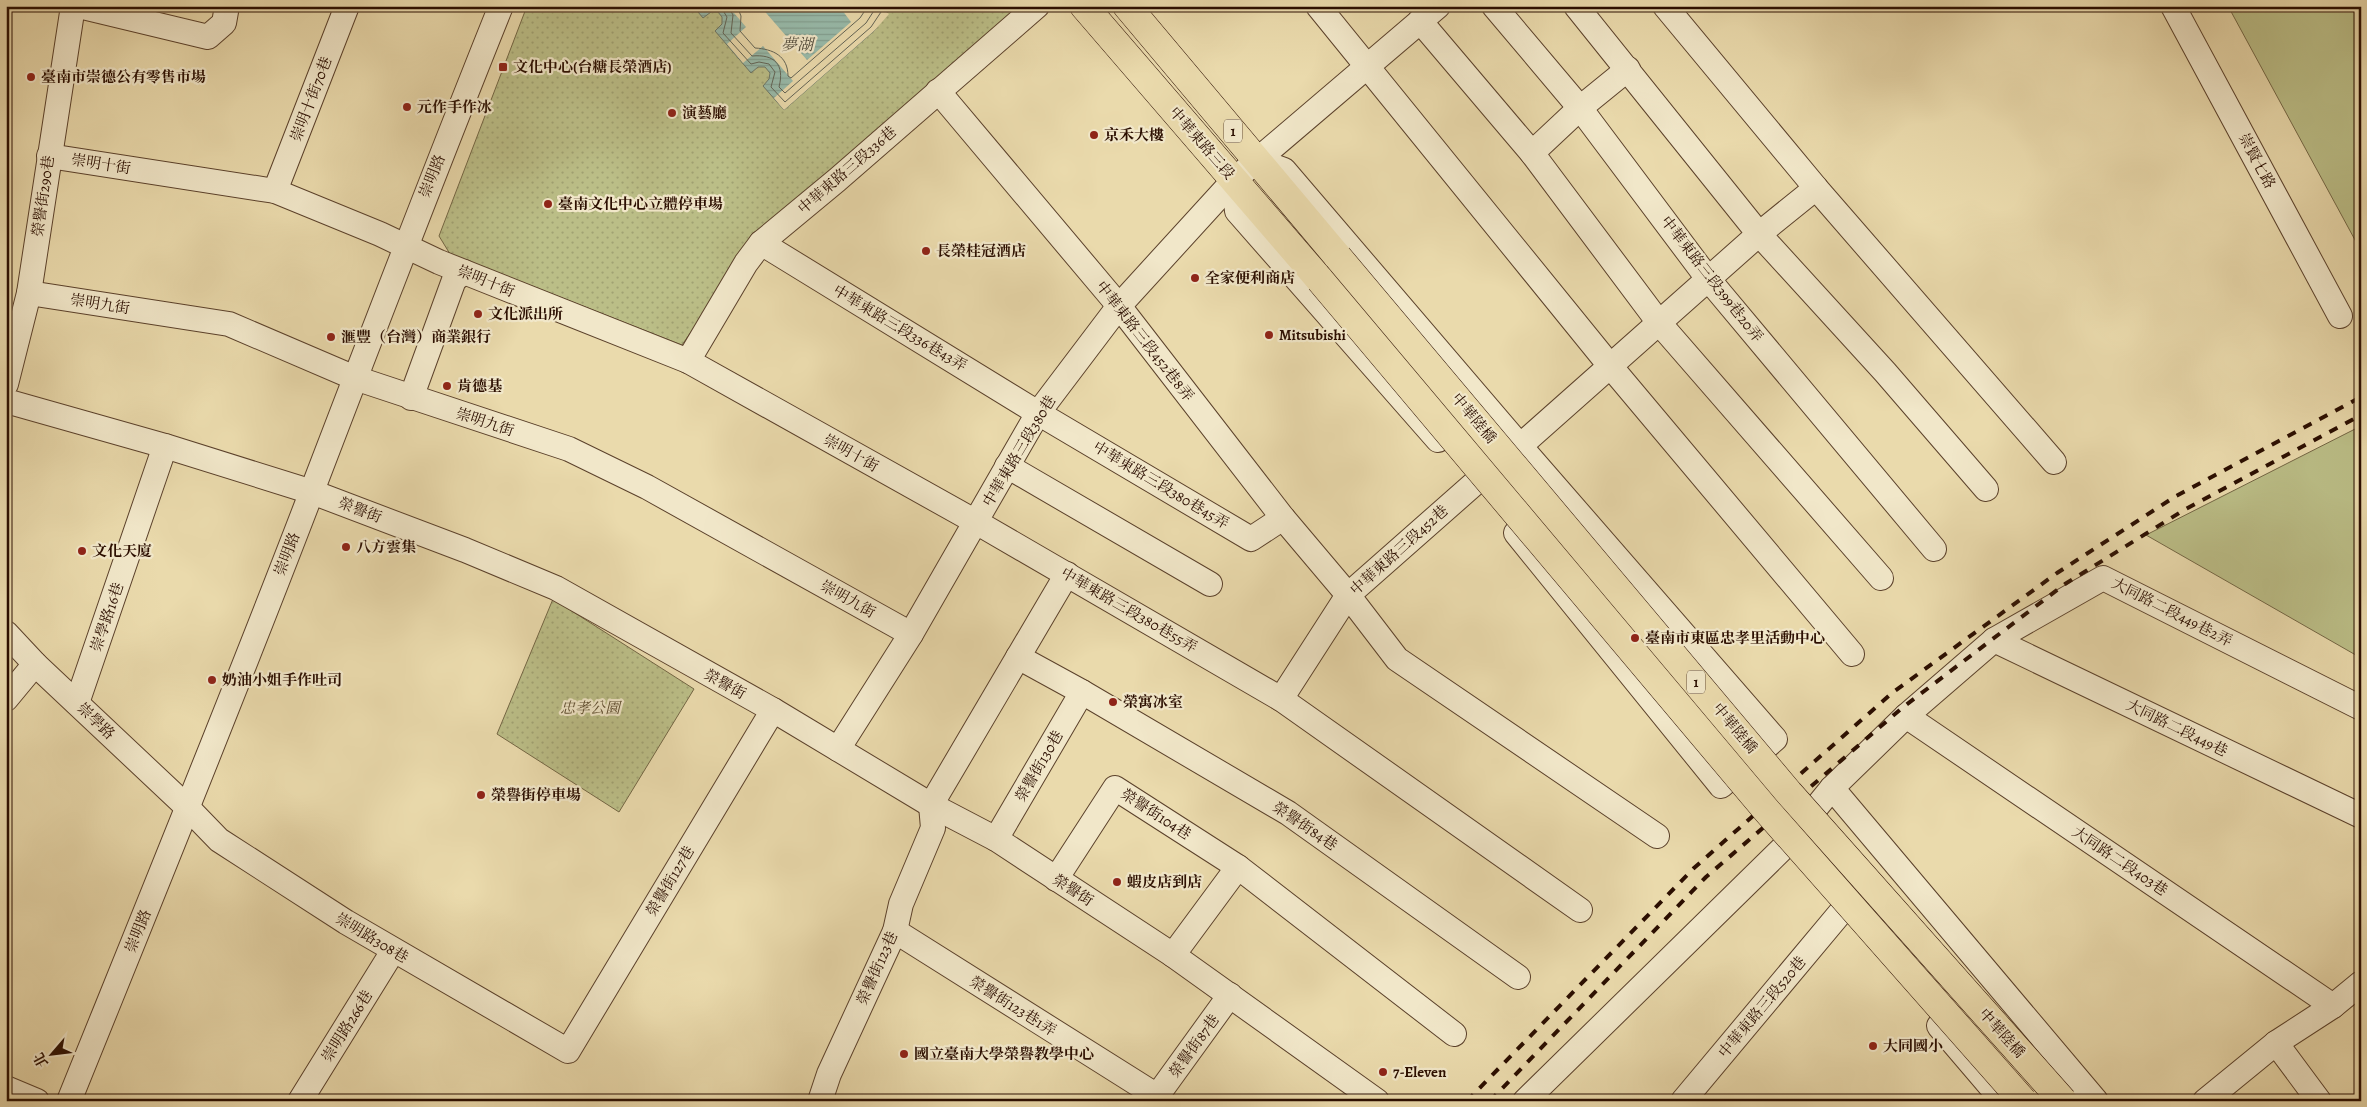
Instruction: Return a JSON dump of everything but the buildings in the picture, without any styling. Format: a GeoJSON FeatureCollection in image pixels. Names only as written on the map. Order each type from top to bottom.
{"type":"FeatureCollection","features":[{"type":"Feature","properties":{"kind":"main road","name":"中華東路三段"},"geometry":{"type":"LineString","coordinates":[[1084,6],[1320,280]]}},
{"type":"Feature","properties":{"kind":"main road","name":"中華東路三段"},"geometry":{"type":"LineString","coordinates":[[1127,6],[1338,257]]}},
{"type":"Feature","properties":{"kind":"main road","name":"中華陸橋"},"geometry":{"type":"LineString","coordinates":[[1338,257],[1789,793],[2062,1101]]}},
{"type":"Feature","properties":{"kind":"main road","name":"中華陸橋"},"geometry":{"type":"LineString","coordinates":[[1320,280],[1767,811],[2023,1101]]}},
{"type":"Feature","properties":{"kind":"street","name":"榮譽街290巷"},"geometry":{"type":"LineString","coordinates":[[6,384],[29,293],[73,6]]}},
{"type":"Feature","properties":{"kind":"street"},"geometry":{"type":"LineString","coordinates":[[79,6],[208,36],[224,23],[227,6]]}},
{"type":"Feature","properties":{"kind":"street","name":"崇明十街70巷"},"geometry":{"type":"LineString","coordinates":[[275,191],[347,6]]}},
{"type":"Feature","properties":{"kind":"street","name":"崇明路"},"geometry":{"type":"LineString","coordinates":[[69,1101],[188,808],[501,6]]}},
{"type":"Feature","properties":{"kind":"street","name":"中華東路三段336巷"},"geometry":{"type":"LineString","coordinates":[[688,361],[746,263],[761,243],[837,180],[1037,6]]}},
{"type":"Feature","properties":{"kind":"street"},"geometry":{"type":"LineString","coordinates":[[1318,6],[1368,65],[1610,367],[1852,654]]}},
{"type":"Feature","properties":{"kind":"street","name":"中華東路三段399巷20弄"},"geometry":{"type":"LineString","coordinates":[[1494,6],[1580,108],[1709,280],[1934,549]]}},
{"type":"Feature","properties":{"kind":"street"},"geometry":{"type":"LineString","coordinates":[[1576,6],[1759,234],[1885,372],[1986,489]]}},
{"type":"Feature","properties":{"kind":"street"},"geometry":{"type":"LineString","coordinates":[[1665,6],[1816,188],[2054,462]]}},
{"type":"Feature","properties":{"kind":"street","name":"崇賢七路"},"geometry":{"type":"LineString","coordinates":[[2174,6],[2340,316]]}},
{"type":"Feature","properties":{"kind":"street"},"geometry":{"type":"LineString","coordinates":[[1429,14],[1660,324],[1882,578]]}},
{"type":"Feature","properties":{"kind":"street","name":"中華東路三段380巷"},"geometry":{"type":"LineString","coordinates":[[838,749],[912,634],[1038,413],[1119,306],[1234,180],[1429,14]]}},
{"type":"Feature","properties":{"kind":"street"},"geometry":{"type":"LineString","coordinates":[[1532,153],[1580,108],[1628,69]]}},
{"type":"Feature","properties":{"kind":"street","name":"中華東路三段452巷8弄"},"geometry":{"type":"LineString","coordinates":[[938,91],[1119,306],[1283,518],[1348,595]]}},
{"type":"Feature","properties":{"kind":"street","name":"崇明十街"},"geometry":{"type":"LineString","coordinates":[[49,156],[275,191],[464,272],[688,361],[976,522]]}},
{"type":"Feature","properties":{"kind":"street"},"geometry":{"type":"LineString","coordinates":[[1234,180],[1237,211],[1475,482],[1721,786],[1775,739],[1520,446],[1284,170],[1257,160]]}},
{"type":"Feature","properties":{"kind":"street"},"geometry":{"type":"LineString","coordinates":[[1520,446],[1660,324],[1759,234],[1816,188]]}},
{"type":"Feature","properties":{"kind":"street","name":"中華東路三段336巷43弄"},"geometry":{"type":"LineString","coordinates":[[761,243],[1038,413]]}},
{"type":"Feature","properties":{"kind":"street"},"geometry":{"type":"LineString","coordinates":[[411,398],[454,280],[464,272]]}},
{"type":"Feature","properties":{"kind":"street","name":"崇明九街"},"geometry":{"type":"LineString","coordinates":[[29,293],[229,324],[355,378],[569,449],[647,488],[912,634]]}},
{"type":"Feature","properties":{"kind":"street","name":"榮譽街"},"geometry":{"type":"LineString","coordinates":[[6,401],[165,446],[312,492],[465,550],[556,588],[773,710],[931,804],[996,839],[1173,955],[1377,1101]]}},
{"type":"Feature","properties":{"kind":"street","name":"中華東路三段380巷45弄"},"geometry":{"type":"LineString","coordinates":[[1038,413],[1251,538],[1283,518]]}},
{"type":"Feature","properties":{"kind":"street","name":"崇學路16巷"},"geometry":{"type":"LineString","coordinates":[[78,703],[165,446]]}},
{"type":"Feature","properties":{"kind":"street"},"geometry":{"type":"LineString","coordinates":[[1007,466],[1210,584]]}},
{"type":"Feature","properties":{"kind":"street","name":"中華東路三段452巷"},"geometry":{"type":"LineString","coordinates":[[1281,699],[1348,595],[1475,482]]}},
{"type":"Feature","properties":{"kind":"street","name":"中華東路三段380巷55弄"},"geometry":{"type":"LineString","coordinates":[[976,522],[1281,699]]}},
{"type":"Feature","properties":{"kind":"street"},"geometry":{"type":"LineString","coordinates":[[931,804],[1067,574]]}},
{"type":"Feature","properties":{"kind":"street","name":"大同路二段449巷2弄"},"geometry":{"type":"LineString","coordinates":[[1525,1101],[1784,847],[1832,788],[1906,716],[1994,640],[2103,578],[2361,708]]}},
{"type":"Feature","properties":{"kind":"street"},"geometry":{"type":"LineString","coordinates":[[1348,595],[1397,660],[1657,836]]}},
{"type":"Feature","properties":{"kind":"street","name":"崇學路"},"geometry":{"type":"LineString","coordinates":[[6,633],[35,664],[188,808]]}},
{"type":"Feature","properties":{"kind":"street","name":"大同路二段449巷"},"geometry":{"type":"LineString","coordinates":[[1994,640],[2361,816]]}},
{"type":"Feature","properties":{"kind":"street","name":"榮譽街84巷"},"geometry":{"type":"LineString","coordinates":[[1018,657],[1082,692],[1288,813],[1518,977]]}},
{"type":"Feature","properties":{"kind":"street"},"geometry":{"type":"LineString","coordinates":[[6,699],[35,664]]}},
{"type":"Feature","properties":{"kind":"street","name":"榮譽街130巷"},"geometry":{"type":"LineString","coordinates":[[996,839],[1082,692]]}},
{"type":"Feature","properties":{"kind":"street"},"geometry":{"type":"LineString","coordinates":[[1281,699],[1580,910]]}},
{"type":"Feature","properties":{"kind":"street","name":"榮譽街127巷"},"geometry":{"type":"LineString","coordinates":[[568,1051],[773,710]]}},
{"type":"Feature","properties":{"kind":"street","name":"大同路二段403巷"},"geometry":{"type":"LineString","coordinates":[[1906,716],[2334,1006]]}},
{"type":"Feature","properties":{"kind":"street","name":"榮譽街104巷"},"geometry":{"type":"LineString","coordinates":[[1056,878],[1116,788],[1238,867]]}},
{"type":"Feature","properties":{"kind":"street"},"geometry":{"type":"LineString","coordinates":[[1832,788],[2096,1101]]}},
{"type":"Feature","properties":{"kind":"street","name":"榮譽街123巷"},"geometry":{"type":"LineString","coordinates":[[820,1101],[828,1074],[895,931],[901,904],[933,828],[931,804]]}},
{"type":"Feature","properties":{"kind":"street","name":"崇明路308巷"},"geometry":{"type":"LineString","coordinates":[[188,808],[219,840],[393,951],[568,1051]]}},
{"type":"Feature","properties":{"kind":"street"},"geometry":{"type":"LineString","coordinates":[[1784,847],[2003,1101]]}},
{"type":"Feature","properties":{"kind":"street"},"geometry":{"type":"LineString","coordinates":[[1173,955],[1238,867],[1454,1034]]}},
{"type":"Feature","properties":{"kind":"street","name":"中華東路三段520巷"},"geometry":{"type":"LineString","coordinates":[[1683,1101],[1841,912]]}},
{"type":"Feature","properties":{"kind":"street","name":"榮譽街123巷1弄"},"geometry":{"type":"LineString","coordinates":[[895,931],[1157,1096]]}},
{"type":"Feature","properties":{"kind":"street","name":"崇明路266巷"},"geometry":{"type":"LineString","coordinates":[[300,1101],[393,951]]}},
{"type":"Feature","properties":{"kind":"street"},"geometry":{"type":"LineString","coordinates":[[2205,1101],[2276,1043],[2334,1006],[2361,983]]}},
{"type":"Feature","properties":{"kind":"street","name":"榮譽街87巷"},"geometry":{"type":"LineString","coordinates":[[1157,1096],[1230,995]]}},
{"type":"Feature","properties":{"kind":"street"},"geometry":{"type":"LineString","coordinates":[[2276,1043],[2320,1101]]}},
{"type":"Feature","properties":{"kind":"street"},"geometry":{"type":"LineString","coordinates":[[6,1088],[36,1101]]}},
{"type":"Feature","properties":{"kind":"green space"},"geometry":{"type":"Polygon","coordinates":[[[527,6],[1027,6],[751,245],[682,345],[450,254],[439,236],[527,6]]]}},
{"type":"Feature","properties":{"kind":"green space"},"geometry":{"type":"Polygon","coordinates":[[[2228,6],[2361,6],[2361,251],[2228,6]]]}},
{"type":"Feature","properties":{"kind":"green space"},"geometry":{"type":"Polygon","coordinates":[[[2361,426],[2361,658],[2146,535],[2361,426]]]}},
{"type":"Feature","properties":{"kind":"green space","name":"忠孝公園"},"geometry":{"type":"Polygon","coordinates":[[[553,599],[694,689],[619,812],[497,734],[553,599]]]}},
{"type":"Feature","properties":{"kind":"water","name":"夢湖"},"geometry":{"type":"Polygon","coordinates":[[[693,6],[910,6],[890,8],[875,30],[784,110],[763,86],[769,79],[770,73],[765,67],[758,67],[751,73],[715,31],[722,24],[722,17],[718,12],[711,12],[703,18],[693,6]]]}},
{"type":"Feature","properties":{"kind":"pier"},"geometry":{"type":"Polygon","coordinates":[[[728,6],[760,6],[807,60],[851,22],[839,6],[878,6],[889,14],[875,30],[784,110],[774,98],[793,81],[763,46],[743,63],[727,44],[746,27],[728,6]]]}},
{"type":"Feature","properties":{"kind":"railway"},"geometry":{"type":"LineString","coordinates":[[1467,1101],[1694,868],[1892,693],[2057,573],[2176,496],[2361,397]]}},
{"type":"Feature","properties":{"kind":"railway"},"geometry":{"type":"LineString","coordinates":[[1490,1101],[1706,877],[1902,708],[2065,584],[2184,510],[2361,415]]}},
{"type":"Feature","properties":{"kind":"place","name":"文化中心(台糖長榮酒店)"},"geometry":{"type":"Point","coordinates":[503,67]}},
{"type":"Feature","properties":{"kind":"place","name":"臺南市崇德公有零售市場"},"geometry":{"type":"Point","coordinates":[31,77]}},
{"type":"Feature","properties":{"kind":"place","name":"元作手作冰"},"geometry":{"type":"Point","coordinates":[407,107]}},
{"type":"Feature","properties":{"kind":"place","name":"演藝廳"},"geometry":{"type":"Point","coordinates":[672,113]}},
{"type":"Feature","properties":{"kind":"place","name":"京禾大樓"},"geometry":{"type":"Point","coordinates":[1094,135]}},
{"type":"Feature","properties":{"kind":"place","name":"臺南文化中心立體停車場"},"geometry":{"type":"Point","coordinates":[548,204]}},
{"type":"Feature","properties":{"kind":"place","name":"長榮桂冠酒店"},"geometry":{"type":"Point","coordinates":[926,251]}},
{"type":"Feature","properties":{"kind":"place","name":"全家便利商店"},"geometry":{"type":"Point","coordinates":[1195,278]}},
{"type":"Feature","properties":{"kind":"place","name":"文化派出所"},"geometry":{"type":"Point","coordinates":[478,314]}},
{"type":"Feature","properties":{"kind":"place","name":"Mitsubishi"},"geometry":{"type":"Point","coordinates":[1269,335]}},
{"type":"Feature","properties":{"kind":"place","name":"滙豐（台灣）商業銀行"},"geometry":{"type":"Point","coordinates":[331,337]}},
{"type":"Feature","properties":{"kind":"place","name":"肯德基"},"geometry":{"type":"Point","coordinates":[447,386]}},
{"type":"Feature","properties":{"kind":"place","name":"八方雲集"},"geometry":{"type":"Point","coordinates":[346,547]}},
{"type":"Feature","properties":{"kind":"place","name":"文化天廈"},"geometry":{"type":"Point","coordinates":[82,551]}},
{"type":"Feature","properties":{"kind":"place","name":"臺南市東區忠孝里活動中心"},"geometry":{"type":"Point","coordinates":[1635,638]}},
{"type":"Feature","properties":{"kind":"place","name":"奶油小姐手作吐司"},"geometry":{"type":"Point","coordinates":[212,680]}},
{"type":"Feature","properties":{"kind":"place","name":"榮寓冰室"},"geometry":{"type":"Point","coordinates":[1113,702]}},
{"type":"Feature","properties":{"kind":"place","name":"榮譽街停車場"},"geometry":{"type":"Point","coordinates":[481,795]}},
{"type":"Feature","properties":{"kind":"place","name":"蝦皮店到店"},"geometry":{"type":"Point","coordinates":[1117,882]}},
{"type":"Feature","properties":{"kind":"place","name":"大同國小"},"geometry":{"type":"Point","coordinates":[1873,1046]}},
{"type":"Feature","properties":{"kind":"place","name":"國立臺南大學榮譽教學中心"},"geometry":{"type":"Point","coordinates":[904,1054]}},
{"type":"Feature","properties":{"kind":"place","name":"7-Eleven"},"geometry":{"type":"Point","coordinates":[1383,1072]}}]}
